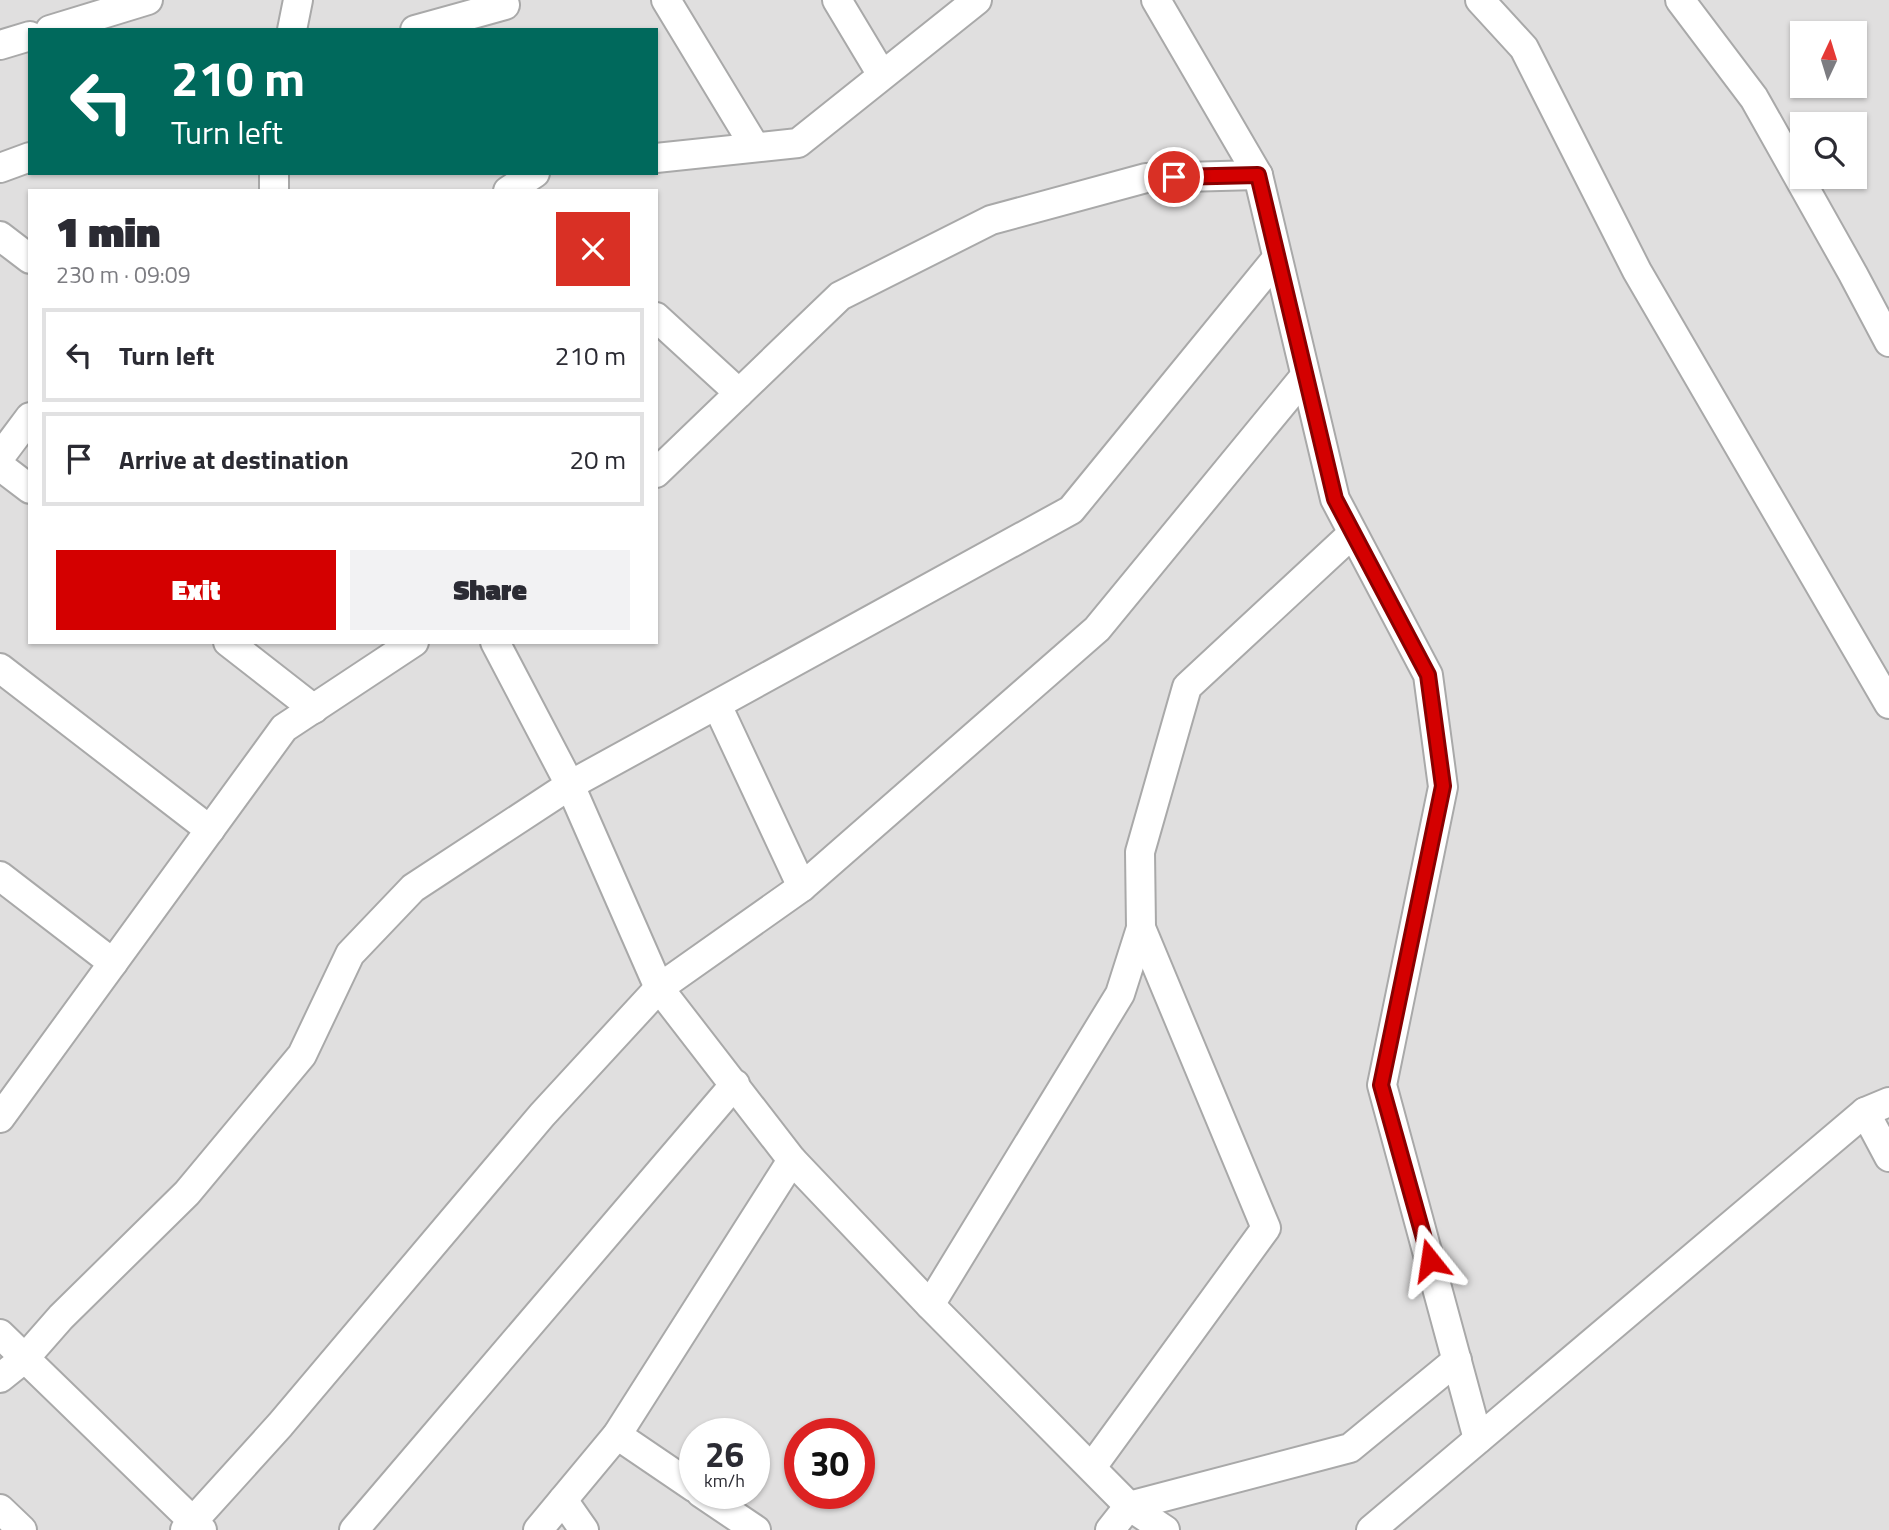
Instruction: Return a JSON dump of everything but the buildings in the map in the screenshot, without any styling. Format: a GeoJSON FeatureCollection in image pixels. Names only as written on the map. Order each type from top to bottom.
{"type":"FeatureCollection","features":[{"type":"Feature","properties":{"kind":"street"},"geometry":{"type":"LineString","coordinates":[[57,28],[148,0]]}},
{"type":"Feature","properties":{"kind":"street"},"geometry":{"type":"LineString","coordinates":[[292,28],[298,0]]}},
{"type":"Feature","properties":{"kind":"street"},"geometry":{"type":"LineString","coordinates":[[666,0],[755,147]]}},
{"type":"Feature","properties":{"kind":"street"},"geometry":{"type":"LineString","coordinates":[[836,0],[882,75]]}},
{"type":"Feature","properties":{"kind":"street"},"geometry":{"type":"LineString","coordinates":[[658,158],[798,143],[977,0]]}},
{"type":"Feature","properties":{"kind":"street"},"geometry":{"type":"LineString","coordinates":[[1156,0],[1258,175],[1335,499],[1428,675],[1443,786],[1381,1085],[1478,1439]]}},
{"type":"Feature","properties":{"kind":"street"},"geometry":{"type":"LineString","coordinates":[[1480,0],[1524,48],[1637,271],[1889,704]]}},
{"type":"Feature","properties":{"kind":"street"},"geometry":{"type":"LineString","coordinates":[[1680,0],[1754,99],[1889,342]]}},
{"type":"Feature","properties":{"kind":"street"},"geometry":{"type":"LineString","coordinates":[[425,28],[505,12]]}},
{"type":"Feature","properties":{"kind":"street"},"geometry":{"type":"LineString","coordinates":[[0,45],[28,37]]}},
{"type":"Feature","properties":{"kind":"street"},"geometry":{"type":"LineString","coordinates":[[0,168],[28,158]]}},
{"type":"Feature","properties":{"kind":"street"},"geometry":{"type":"LineString","coordinates":[[658,470],[840,296],[991,220],[1146,178],[1258,175]]}},
{"type":"Feature","properties":{"kind":"street"},"geometry":{"type":"LineString","coordinates":[[0,236],[28,257]]}},
{"type":"Feature","properties":{"kind":"street"},"geometry":{"type":"LineString","coordinates":[[0,1378],[25,1358],[61,1317],[187,1193],[302,1055],[350,954],[413,888],[570,785],[1071,510],[1278,258]]}},
{"type":"Feature","properties":{"kind":"street"},"geometry":{"type":"LineString","coordinates":[[658,319],[739,393]]}},
{"type":"Feature","properties":{"kind":"street"},"geometry":{"type":"LineString","coordinates":[[0,1334],[193,1527],[542,1115],[659,988],[802,887],[1097,629],[1305,376]]}},
{"type":"Feature","properties":{"kind":"street"},"geometry":{"type":"LineString","coordinates":[[0,457],[28,420]]}},
{"type":"Feature","properties":{"kind":"street"},"geometry":{"type":"LineString","coordinates":[[0,466],[28,487]]}},
{"type":"Feature","properties":{"kind":"street"},"geometry":{"type":"LineString","coordinates":[[930,1305],[1120,994],[1141,928],[1140,852],[1187,687],[1352,534]]}},
{"type":"Feature","properties":{"kind":"street"},"geometry":{"type":"LineString","coordinates":[[231,644],[314,709]]}},
{"type":"Feature","properties":{"kind":"street"},"geometry":{"type":"LineString","coordinates":[[4,1104],[113,963],[284,728],[411,644]]}},
{"type":"Feature","properties":{"kind":"street"},"geometry":{"type":"LineString","coordinates":[[496,644],[570,785],[659,988],[792,1160],[930,1305],[1129,1506],[1165,1530]]}},
{"type":"Feature","properties":{"kind":"street"},"geometry":{"type":"LineString","coordinates":[[0,668],[210,830]]}},
{"type":"Feature","properties":{"kind":"street"},"geometry":{"type":"LineString","coordinates":[[717,705],[802,887]]}},
{"type":"Feature","properties":{"kind":"street"},"geometry":{"type":"LineString","coordinates":[[0,876],[113,963]]}},
{"type":"Feature","properties":{"kind":"street"},"geometry":{"type":"LineString","coordinates":[[1092,1467],[1266,1228],[1141,928]]}},
{"type":"Feature","properties":{"kind":"street"},"geometry":{"type":"LineString","coordinates":[[354,1530],[735,1084]]}},
{"type":"Feature","properties":{"kind":"street"},"geometry":{"type":"LineString","coordinates":[[1371,1530],[1877,1107],[1889,1157]]}},
{"type":"Feature","properties":{"kind":"street"},"geometry":{"type":"LineString","coordinates":[[538,1530],[617,1436],[792,1160]]}},
{"type":"Feature","properties":{"kind":"street"},"geometry":{"type":"LineString","coordinates":[[1110,1530],[1129,1506],[1350,1448],[1457,1360]]}},
{"type":"Feature","properties":{"kind":"street"},"geometry":{"type":"LineString","coordinates":[[617,1436],[679,1477]]}},
{"type":"Feature","properties":{"kind":"street"},"geometry":{"type":"LineString","coordinates":[[563,1500],[584,1530]]}},
{"type":"Feature","properties":{"kind":"street"},"geometry":{"type":"LineString","coordinates":[[0,1509],[22,1530]]}},
{"type":"Feature","properties":{"kind":"street"},"geometry":{"type":"LineString","coordinates":[[725,1509],[756,1530]]}},
{"type":"Feature","properties":{"kind":"shaded area"},"geometry":{"type":"Polygon","coordinates":[[[0,0],[1889,0],[1889,1530],[0,1530],[0,0]]]}},
{"type":"Feature","properties":{"kind":"route"},"geometry":{"type":"LineString","coordinates":[[1174,177],[1258,175],[1335,499],[1428,675],[1443,786],[1381,1085],[1430,1260]]}}]}
